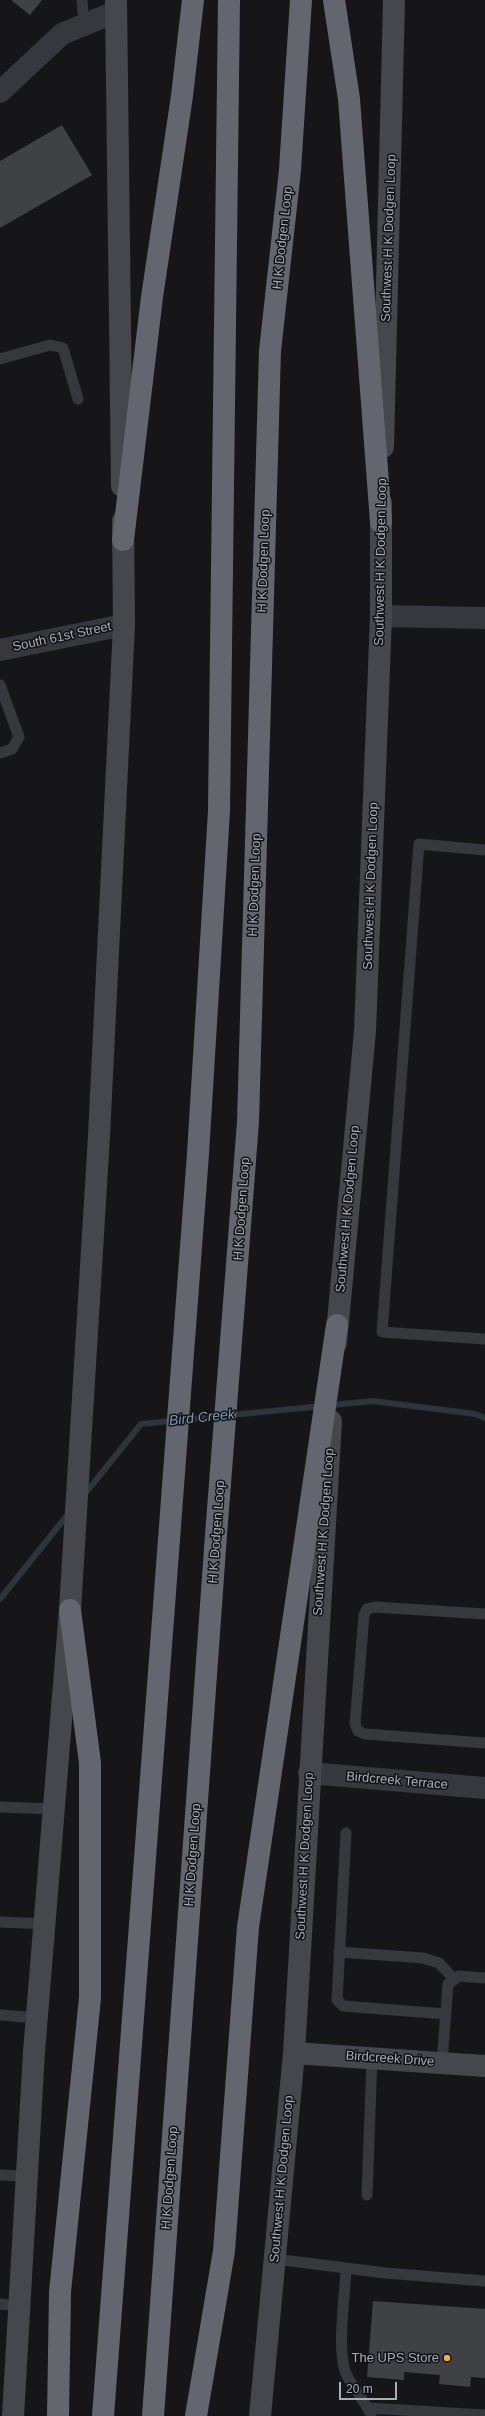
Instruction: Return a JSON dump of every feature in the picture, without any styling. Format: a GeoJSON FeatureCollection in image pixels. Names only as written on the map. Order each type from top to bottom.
{"type":"FeatureCollection","features":[{"type":"Feature","properties":{"kind":"highway"},"geometry":{"type":"LineString","coordinates":[[123,540],[152,297],[182,96],[193,0]]}},
{"type":"Feature","properties":{"kind":"highway"},"geometry":{"type":"LineString","coordinates":[[103,2416],[190,1257],[218,811],[229,0]]}},
{"type":"Feature","properties":{"kind":"highway","name":"H K Dodgen Loop"},"geometry":{"type":"LineString","coordinates":[[153,2416],[216,1535],[248,1122],[270,351],[290,170],[301,0]]}},
{"type":"Feature","properties":{"kind":"highway"},"geometry":{"type":"LineString","coordinates":[[334,0],[349,100],[381,522]]}},
{"type":"Feature","properties":{"kind":"highway"},"geometry":{"type":"LineString","coordinates":[[196,2416],[224,2251],[248,1927],[316,1532],[337,1325]]}},
{"type":"Feature","properties":{"kind":"highway"},"geometry":{"type":"LineString","coordinates":[[58,2416],[60,2292],[90,1998],[90,1763],[70,1610]]}},
{"type":"Feature","properties":{"kind":"main road","name":"Southwest H K Dodgen Loop"},"geometry":{"type":"LineString","coordinates":[[337,1325],[365,1031],[381,616],[381,522],[394,0]]}},
{"type":"Feature","properties":{"kind":"main road"},"geometry":{"type":"LineString","coordinates":[[13,2416],[10,2305],[28,2176],[37,2018],[70,1610],[88,1320],[124,625],[115,6]]}},
{"type":"Feature","properties":{"kind":"main road","name":"Southwest H K Dodgen Loop"},"geometry":{"type":"LineString","coordinates":[[260,2416],[294,2053],[309,1773],[316,1532]]}},
{"type":"Feature","properties":{"kind":"main road","name":"Birdcreek Drive"},"geometry":{"type":"LineString","coordinates":[[294,2053],[485,2066]]}},
{"type":"Feature","properties":{"kind":"street"},"geometry":{"type":"LineString","coordinates":[[0,92],[62,34],[84,25],[115,6]]}},
{"type":"Feature","properties":{"kind":"street"},"geometry":{"type":"LineString","coordinates":[[381,616],[485,618]]}},
{"type":"Feature","properties":{"kind":"street","name":"South 61st Street"},"geometry":{"type":"LineString","coordinates":[[0,650],[124,625]]}},
{"type":"Feature","properties":{"kind":"street","name":"Birdcreek Terrace"},"geometry":{"type":"LineString","coordinates":[[309,1773],[485,1788]]}},
{"type":"Feature","properties":{"kind":"lane"},"geometry":{"type":"LineString","coordinates":[[82,0],[84,25]]}},
{"type":"Feature","properties":{"kind":"lane"},"geometry":{"type":"LineString","coordinates":[[0,359],[50,344],[63,348],[78,399]]}},
{"type":"Feature","properties":{"kind":"lane"},"geometry":{"type":"LineString","coordinates":[[0,685],[18,737],[12,749],[0,753]]}},
{"type":"Feature","properties":{"kind":"lane"},"geometry":{"type":"LineString","coordinates":[[485,850],[419,844],[382,1332],[485,1339]]}},
{"type":"Feature","properties":{"kind":"lane"},"geometry":{"type":"LineString","coordinates":[[485,1614],[374,1607],[367,1609],[364,1615],[355,1724],[358,1731],[364,1734],[485,1743]]}},
{"type":"Feature","properties":{"kind":"lane"},"geometry":{"type":"LineString","coordinates":[[0,1807],[54,1809]]}},
{"type":"Feature","properties":{"kind":"lane"},"geometry":{"type":"LineString","coordinates":[[346,1832],[336,2000],[343,2006],[445,2014]]}},
{"type":"Feature","properties":{"kind":"lane"},"geometry":{"type":"LineString","coordinates":[[0,1922],[45,1924]]}},
{"type":"Feature","properties":{"kind":"lane"},"geometry":{"type":"LineString","coordinates":[[339,1952],[423,1958],[439,1963],[454,1979]]}},
{"type":"Feature","properties":{"kind":"lane"},"geometry":{"type":"LineString","coordinates":[[442,2063],[448,1984],[459,1976],[485,1978]]}},
{"type":"Feature","properties":{"kind":"lane"},"geometry":{"type":"LineString","coordinates":[[0,2015],[37,2018]]}},
{"type":"Feature","properties":{"kind":"lane"},"geometry":{"type":"LineString","coordinates":[[367,2195],[372,2058]]}},
{"type":"Feature","properties":{"kind":"lane"},"geometry":{"type":"LineString","coordinates":[[0,2175],[28,2176]]}},
{"type":"Feature","properties":{"kind":"lane"},"geometry":{"type":"LineString","coordinates":[[275,2259],[346,2269],[485,2282]]}},
{"type":"Feature","properties":{"kind":"lane"},"geometry":{"type":"LineString","coordinates":[[346,2269],[342,2353],[350,2383],[370,2412],[485,2415]]}},
{"type":"Feature","properties":{"kind":"building"},"geometry":{"type":"Polygon","coordinates":[[[11,0],[42,0],[30,15],[11,0]]]}},
{"type":"Feature","properties":{"kind":"building"},"geometry":{"type":"Polygon","coordinates":[[[62,125],[92,175],[0,228],[0,161],[62,125]]]}},
{"type":"Feature","properties":{"kind":"building"},"geometry":{"type":"Polygon","coordinates":[[[373,2301],[485,2309],[485,2378],[471,2377],[470,2387],[439,2384],[440,2375],[404,2372],[404,2380],[367,2377],[373,2301]]]}},
{"type":"Feature","properties":{"kind":"waterway","name":"Bird Creek"},"geometry":{"type":"LineString","coordinates":[[84,1495],[141,1424],[373,1401],[475,1414],[485,1418]]}},
{"type":"Feature","properties":{"kind":"waterway","name":"Bird Creek"},"geometry":{"type":"LineString","coordinates":[[0,1599],[69,1513]]}},
{"type":"Feature","properties":{"kind":"place","name":"The UPS Store"},"geometry":{"type":"Point","coordinates":[447,2358]}}]}
